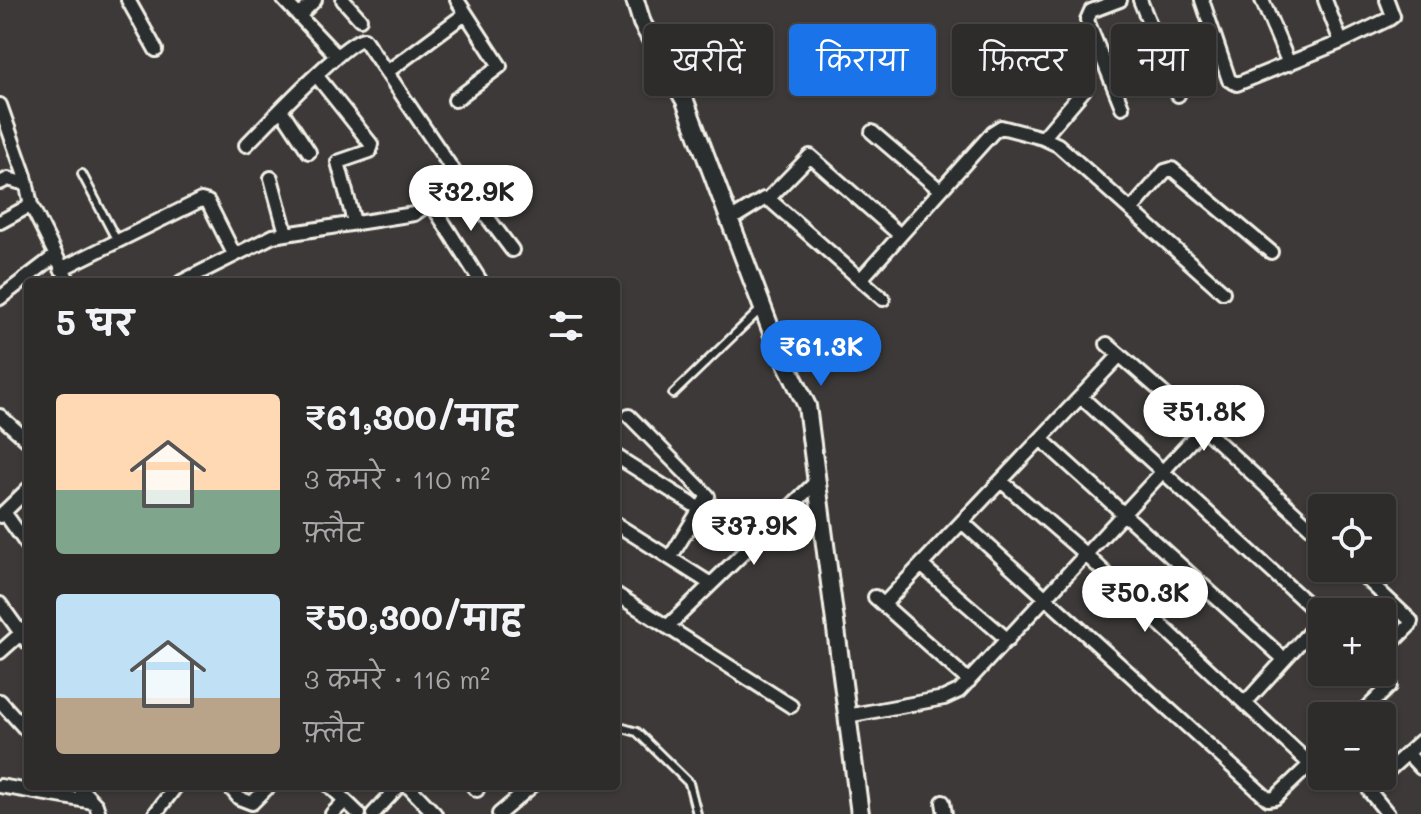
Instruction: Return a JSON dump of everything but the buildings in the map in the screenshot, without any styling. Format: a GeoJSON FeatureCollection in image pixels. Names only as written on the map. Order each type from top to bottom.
{"type":"FeatureCollection","features":[{"type":"Feature","properties":{"kind":"street"},"geometry":{"type":"LineString","coordinates":[[128,0],[156,50]]}},
{"type":"Feature","properties":{"kind":"street"},"geometry":{"type":"LineString","coordinates":[[284,0],[333,52]]}},
{"type":"Feature","properties":{"kind":"street"},"geometry":{"type":"LineString","coordinates":[[299,16],[315,0]]}},
{"type":"Feature","properties":{"kind":"street"},"geometry":{"type":"LineString","coordinates":[[343,0],[360,19]]}},
{"type":"Feature","properties":{"kind":"street"},"geometry":{"type":"LineString","coordinates":[[455,100],[500,66],[457,0]]}},
{"type":"Feature","properties":{"kind":"street"},"geometry":{"type":"LineString","coordinates":[[635,0],[642,23],[685,101],[774,338],[807,406],[860,814]]}},
{"type":"Feature","properties":{"kind":"street"},"geometry":{"type":"LineString","coordinates":[[1120,0],[1091,11],[1087,20],[1122,107]]}},
{"type":"Feature","properties":{"kind":"street"},"geometry":{"type":"LineString","coordinates":[[1140,0],[1150,24]]}},
{"type":"Feature","properties":{"kind":"street"},"geometry":{"type":"LineString","coordinates":[[1202,0],[1232,83],[1237,84],[1341,42],[1393,16],[1387,0]]}},
{"type":"Feature","properties":{"kind":"street"},"geometry":{"type":"LineString","coordinates":[[1262,0],[1289,64]]}},
{"type":"Feature","properties":{"kind":"street"},"geometry":{"type":"LineString","coordinates":[[1325,0],[1341,42]]}},
{"type":"Feature","properties":{"kind":"street"},"geometry":{"type":"LineString","coordinates":[[387,72],[465,14]]}},
{"type":"Feature","properties":{"kind":"street"},"geometry":{"type":"LineString","coordinates":[[246,145],[316,75],[333,52],[361,38],[367,42],[461,182],[512,250]]}},
{"type":"Feature","properties":{"kind":"street"},"geometry":{"type":"LineString","coordinates":[[316,75],[371,144],[370,151],[338,162],[354,222]]}},
{"type":"Feature","properties":{"kind":"street"},"geometry":{"type":"LineString","coordinates":[[1043,138],[1079,96]]}},
{"type":"Feature","properties":{"kind":"street"},"geometry":{"type":"LineString","coordinates":[[0,105],[26,180],[31,205],[67,278]]}},
{"type":"Feature","properties":{"kind":"street"},"geometry":{"type":"LineString","coordinates":[[282,111],[309,152]]}},
{"type":"Feature","properties":{"kind":"street"},"geometry":{"type":"LineString","coordinates":[[861,279],[997,128],[1043,138],[1058,145],[1223,292]]}},
{"type":"Feature","properties":{"kind":"street"},"geometry":{"type":"LineString","coordinates":[[872,132],[940,190]]}},
{"type":"Feature","properties":{"kind":"street"},"geometry":{"type":"LineString","coordinates":[[730,220],[768,199],[806,158],[813,157],[900,235]]}},
{"type":"Feature","properties":{"kind":"street"},"geometry":{"type":"LineString","coordinates":[[1131,210],[1165,171],[1172,169],[1271,252]]}},
{"type":"Feature","properties":{"kind":"street"},"geometry":{"type":"LineString","coordinates":[[271,178],[286,233]]}},
{"type":"Feature","properties":{"kind":"street"},"geometry":{"type":"LineString","coordinates":[[0,183],[8,179],[26,180]]}},
{"type":"Feature","properties":{"kind":"street"},"geometry":{"type":"LineString","coordinates":[[189,278],[273,236],[414,214],[461,182]]}},
{"type":"Feature","properties":{"kind":"street"},"geometry":{"type":"LineString","coordinates":[[768,199],[883,299]]}},
{"type":"Feature","properties":{"kind":"street"},"geometry":{"type":"LineString","coordinates":[[61,269],[205,200],[234,254]]}},
{"type":"Feature","properties":{"kind":"street"},"geometry":{"type":"LineString","coordinates":[[431,203],[478,278]]}},
{"type":"Feature","properties":{"kind":"street"},"geometry":{"type":"LineString","coordinates":[[0,222],[31,205]]}},
{"type":"Feature","properties":{"kind":"street"},"geometry":{"type":"LineString","coordinates":[[26,278],[55,256]]}},
{"type":"Feature","properties":{"kind":"street"},"geometry":{"type":"LineString","coordinates":[[0,298],[24,280]]}},
{"type":"Feature","properties":{"kind":"street"},"geometry":{"type":"LineString","coordinates":[[1107,344],[1308,525]]}},
{"type":"Feature","properties":{"kind":"street"},"geometry":{"type":"LineString","coordinates":[[969,681],[880,601],[921,565],[1120,355]]}},
{"type":"Feature","properties":{"kind":"street"},"geometry":{"type":"LineString","coordinates":[[1081,397],[1308,604]]}},
{"type":"Feature","properties":{"kind":"street"},"geometry":{"type":"LineString","coordinates":[[629,416],[708,496],[670,558]]}},
{"type":"Feature","properties":{"kind":"street"},"geometry":{"type":"LineString","coordinates":[[3,424],[24,438]]}},
{"type":"Feature","properties":{"kind":"street"},"geometry":{"type":"LineString","coordinates":[[847,716],[953,696],[1203,428]]}},
{"type":"Feature","properties":{"kind":"street"},"geometry":{"type":"LineString","coordinates":[[1041,439],[1284,659]]}},
{"type":"Feature","properties":{"kind":"street"},"geometry":{"type":"LineString","coordinates":[[620,459],[700,509]]}},
{"type":"Feature","properties":{"kind":"street"},"geometry":{"type":"LineString","coordinates":[[667,627],[817,481]]}},
{"type":"Feature","properties":{"kind":"street"},"geometry":{"type":"LineString","coordinates":[[1001,481],[1085,554],[1308,762]]}},
{"type":"Feature","properties":{"kind":"street"},"geometry":{"type":"LineString","coordinates":[[24,493],[2,514],[24,541]]}},
{"type":"Feature","properties":{"kind":"street"},"geometry":{"type":"LineString","coordinates":[[962,522],[1268,799],[1275,798],[1308,766]]}},
{"type":"Feature","properties":{"kind":"street"},"geometry":{"type":"LineString","coordinates":[[620,527],[711,584]]}},
{"type":"Feature","properties":{"kind":"street"},"geometry":{"type":"LineString","coordinates":[[921,565],[1008,640]]}},
{"type":"Feature","properties":{"kind":"street"},"geometry":{"type":"LineString","coordinates":[[1370,582],[1387,598]]}},
{"type":"Feature","properties":{"kind":"street"},"geometry":{"type":"LineString","coordinates":[[620,597],[791,706]]}},
{"type":"Feature","properties":{"kind":"street"},"geometry":{"type":"LineString","coordinates":[[0,604],[24,634]]}},
{"type":"Feature","properties":{"kind":"street"},"geometry":{"type":"LineString","coordinates":[[1396,607],[1411,621],[1396,639]]}},
{"type":"Feature","properties":{"kind":"street"},"geometry":{"type":"LineString","coordinates":[[1245,703],[1308,632]]}},
{"type":"Feature","properties":{"kind":"street"},"geometry":{"type":"LineString","coordinates":[[0,652],[24,636]]}},
{"type":"Feature","properties":{"kind":"street"},"geometry":{"type":"LineString","coordinates":[[1373,702],[1390,686]]}},
{"type":"Feature","properties":{"kind":"street"},"geometry":{"type":"LineString","coordinates":[[0,701],[24,728]]}},
{"type":"Feature","properties":{"kind":"street"},"geometry":{"type":"LineString","coordinates":[[1396,763],[1421,741]]}},
{"type":"Feature","properties":{"kind":"street"},"geometry":{"type":"LineString","coordinates":[[1407,753],[1421,768]]}},
{"type":"Feature","properties":{"kind":"street"},"geometry":{"type":"LineString","coordinates":[[0,786],[96,808]]}},
{"type":"Feature","properties":{"kind":"street"},"geometry":{"type":"LineString","coordinates":[[81,790],[96,808]]}},
{"type":"Feature","properties":{"kind":"street"},"geometry":{"type":"LineString","coordinates":[[155,814],[173,790]]}},
{"type":"Feature","properties":{"kind":"street"},"geometry":{"type":"LineString","coordinates":[[232,790],[239,798],[252,803],[265,790]]}},
{"type":"Feature","properties":{"kind":"street"},"geometry":{"type":"LineString","coordinates":[[334,790],[359,814]]}},
{"type":"Feature","properties":{"kind":"street"},"geometry":{"type":"LineString","coordinates":[[373,814],[395,790]]}},
{"type":"Feature","properties":{"kind":"street"},"geometry":{"type":"LineString","coordinates":[[412,790],[435,814]]}},
{"type":"Feature","properties":{"kind":"street"},"geometry":{"type":"LineString","coordinates":[[499,814],[527,790]]}},
{"type":"Feature","properties":{"kind":"street"},"geometry":{"type":"LineString","coordinates":[[1370,790],[1388,814]]}},
{"type":"Feature","properties":{"kind":"street"},"geometry":{"type":"LineString","coordinates":[[332,814],[345,801]]}},
{"type":"Feature","properties":{"kind":"lane"},"geometry":{"type":"LineString","coordinates":[[82,174],[117,241]]}},
{"type":"Feature","properties":{"kind":"lane"},"geometry":{"type":"LineString","coordinates":[[673,394],[762,307]]}},
{"type":"Feature","properties":{"kind":"lane"},"geometry":{"type":"LineString","coordinates":[[620,727],[637,732],[689,783],[697,814]]}}]}
